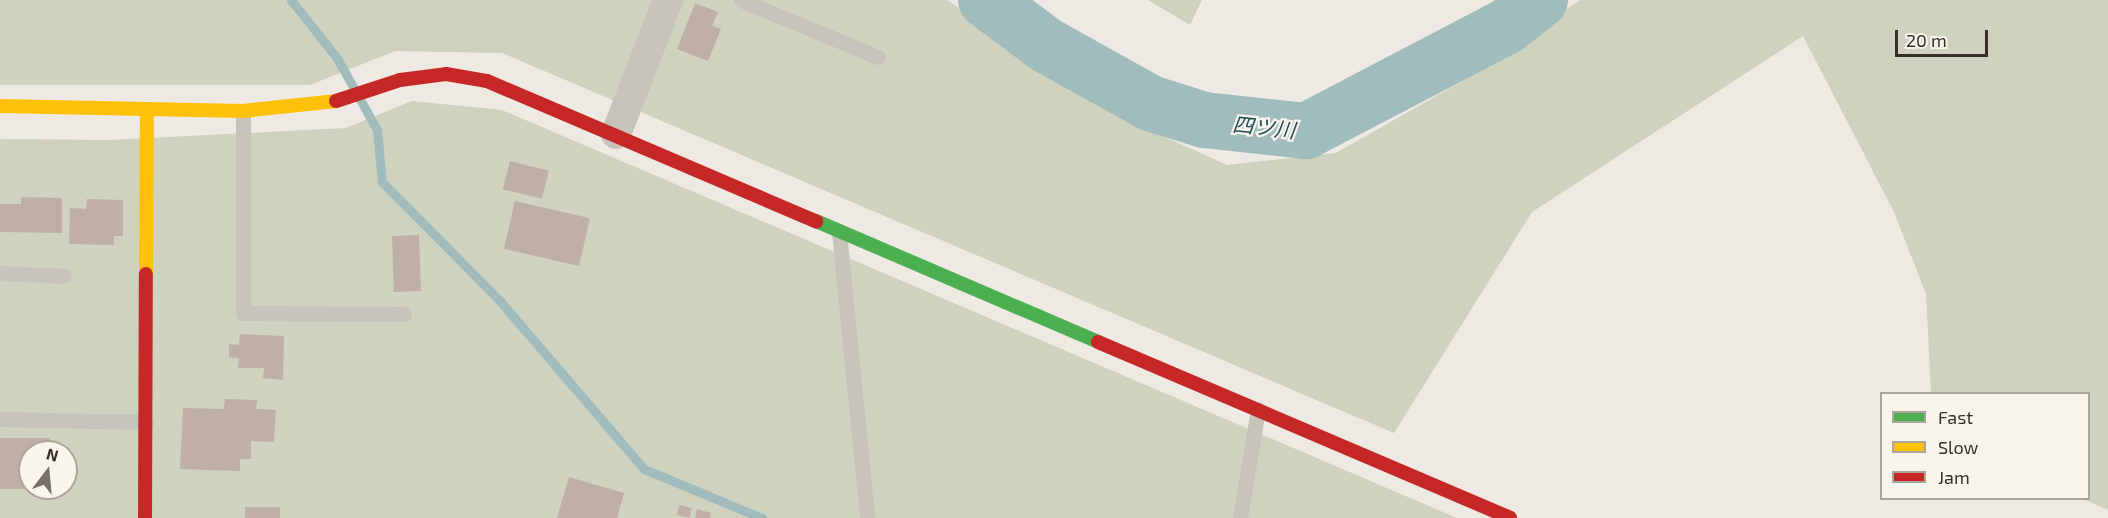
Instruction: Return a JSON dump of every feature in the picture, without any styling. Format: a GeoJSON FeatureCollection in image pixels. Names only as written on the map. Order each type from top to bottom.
{"type":"FeatureCollection","features":[{"type":"Feature","properties":{"kind":"street"},"geometry":{"type":"LineString","coordinates":[[616,134],[668,0]]}},
{"type":"Feature","properties":{"kind":"street"},"geometry":{"type":"LineString","coordinates":[[0,106],[243,111],[325,105],[400,80],[447,74],[487,81],[839,228],[1258,407],[1510,518]]}},
{"type":"Feature","properties":{"kind":"street"},"geometry":{"type":"LineString","coordinates":[[145,518],[147,110]]}},
{"type":"Feature","properties":{"kind":"lane"},"geometry":{"type":"LineString","coordinates":[[741,0],[878,57]]}},
{"type":"Feature","properties":{"kind":"lane"},"geometry":{"type":"LineString","coordinates":[[243,111],[243,313],[404,314]]}},
{"type":"Feature","properties":{"kind":"lane"},"geometry":{"type":"LineString","coordinates":[[839,228],[867,518]]}},
{"type":"Feature","properties":{"kind":"lane"},"geometry":{"type":"LineString","coordinates":[[0,273],[64,276]]}},
{"type":"Feature","properties":{"kind":"lane"},"geometry":{"type":"LineString","coordinates":[[1240,518],[1258,407]]}},
{"type":"Feature","properties":{"kind":"lane"},"geometry":{"type":"LineString","coordinates":[[0,419],[146,422]]}},
{"type":"Feature","properties":{"kind":"green space"},"geometry":{"type":"Polygon","coordinates":[[[0,0],[947,0],[1117,115],[1227,165],[1336,153],[1466,79],[1580,0],[2108,0],[2108,510],[2085,500],[2090,500],[2090,392],[1931,392],[1926,294],[1894,212],[1803,36],[1532,212],[1394,433],[502,53],[395,51],[310,85],[0,85],[0,0]]]}},
{"type":"Feature","properties":{"kind":"green space"},"geometry":{"type":"Polygon","coordinates":[[[1148,0],[1202,0],[1190,25],[1148,0]]]}},
{"type":"Feature","properties":{"kind":"green space"},"geometry":{"type":"Polygon","coordinates":[[[412,101],[502,110],[1457,518],[0,518],[0,139],[110,140],[346,128],[412,101]]]}},
{"type":"Feature","properties":{"kind":"building"},"geometry":{"type":"Polygon","coordinates":[[[695,3],[718,12],[712,26],[721,29],[708,61],[677,49],[695,3]]]}},
{"type":"Feature","properties":{"kind":"building"},"geometry":{"type":"Polygon","coordinates":[[[510,161],[549,171],[542,199],[503,189],[510,161]]]}},
{"type":"Feature","properties":{"kind":"building"},"geometry":{"type":"Polygon","coordinates":[[[21,197],[62,198],[62,233],[0,232],[0,204],[21,204],[21,197]]]}},
{"type":"Feature","properties":{"kind":"building"},"geometry":{"type":"Polygon","coordinates":[[[87,199],[123,200],[123,236],[114,236],[114,245],[69,244],[70,208],[86,209],[87,199]]]}},
{"type":"Feature","properties":{"kind":"building"},"geometry":{"type":"Polygon","coordinates":[[[515,201],[590,218],[579,266],[504,249],[515,201]]]}},
{"type":"Feature","properties":{"kind":"building"},"geometry":{"type":"Polygon","coordinates":[[[419,235],[421,291],[394,292],[392,236],[419,235]]]}},
{"type":"Feature","properties":{"kind":"building"},"geometry":{"type":"Polygon","coordinates":[[[240,334],[284,336],[283,380],[263,378],[264,368],[238,368],[239,358],[229,357],[229,344],[239,345],[240,334]]]}},
{"type":"Feature","properties":{"kind":"building"},"geometry":{"type":"Polygon","coordinates":[[[225,399],[257,400],[256,409],[276,410],[274,442],[251,441],[251,459],[240,459],[240,471],[180,469],[183,408],[224,409],[225,399]]]}},
{"type":"Feature","properties":{"kind":"building"},"geometry":{"type":"Polygon","coordinates":[[[0,438],[50,438],[50,440],[18,440],[18,489],[0,489],[0,438]]]}},
{"type":"Feature","properties":{"kind":"building"},"geometry":{"type":"Polygon","coordinates":[[[569,477],[624,493],[617,518],[557,518],[569,477]]]}},
{"type":"Feature","properties":{"kind":"building"},"geometry":{"type":"Polygon","coordinates":[[[679,505],[692,508],[689,518],[677,515],[679,505]]]}},
{"type":"Feature","properties":{"kind":"building"},"geometry":{"type":"Polygon","coordinates":[[[245,507],[280,507],[280,518],[245,518],[245,507]]]}},
{"type":"Feature","properties":{"kind":"building"},"geometry":{"type":"Polygon","coordinates":[[[697,509],[711,513],[710,518],[695,518],[697,509]]]}},
{"type":"Feature","properties":{"kind":"waterway"},"geometry":{"type":"LineString","coordinates":[[291,0],[337,58],[377,130],[382,182],[500,301],[644,469],[762,518]]}},
{"type":"Feature","properties":{"kind":"waterway","name":"四ツ川"},"geometry":{"type":"LineString","coordinates":[[986,0],[1046,45],[1150,103],[1204,120],[1306,131],[1507,26],[1540,0]]}},
{"type":"Feature","properties":{"kind":"traffic: fast"},"geometry":{"type":"LineString","coordinates":[[816,221],[1098,342]]}},
{"type":"Feature","properties":{"kind":"traffic: slow"},"geometry":{"type":"LineString","coordinates":[[0,106],[243,111],[336,101]]}},
{"type":"Feature","properties":{"kind":"traffic: slow"},"geometry":{"type":"LineString","coordinates":[[146,274],[147,110]]}},
{"type":"Feature","properties":{"kind":"traffic: jam"},"geometry":{"type":"LineString","coordinates":[[336,101],[400,80],[446,74],[487,81],[816,221]]}},
{"type":"Feature","properties":{"kind":"traffic: jam"},"geometry":{"type":"LineString","coordinates":[[145,518],[146,274]]}},
{"type":"Feature","properties":{"kind":"traffic: jam"},"geometry":{"type":"LineString","coordinates":[[1098,342],[1510,518]]}}]}
